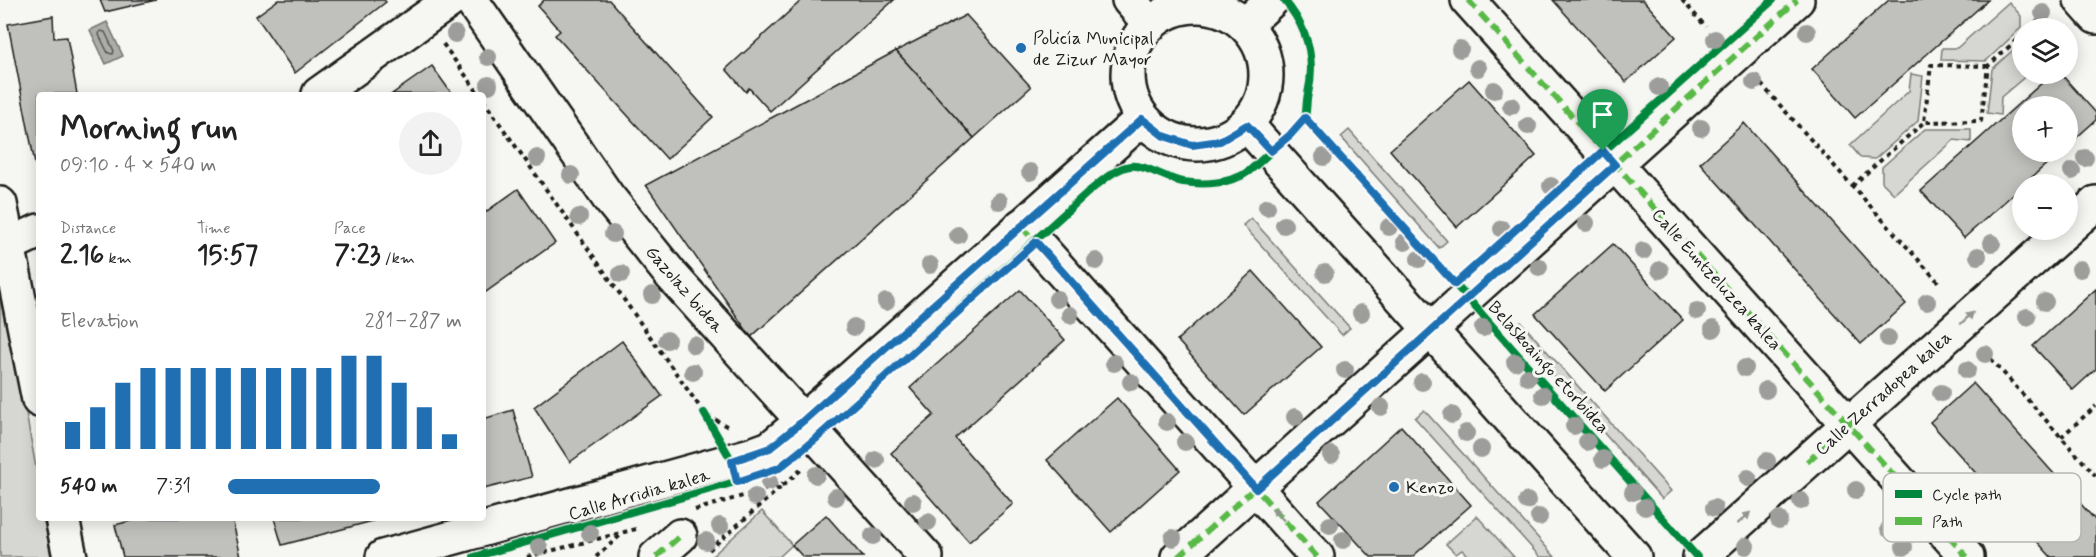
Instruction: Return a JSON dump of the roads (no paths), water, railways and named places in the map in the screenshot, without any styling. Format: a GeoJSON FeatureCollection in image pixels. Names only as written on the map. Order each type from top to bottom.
{"type":"FeatureCollection","features":[{"type":"Feature","properties":{"kind":"street"},"geometry":{"type":"LineString","coordinates":[[322,92],[451,0]]}},
{"type":"Feature","properties":{"kind":"street","name":"Gazolaz bidea"},"geometry":{"type":"LineString","coordinates":[[471,0],[609,197],[672,276],[926,557]]}},
{"type":"Feature","properties":{"kind":"street"},"geometry":{"type":"LineString","coordinates":[[1128,0],[1150,24]]}},
{"type":"Feature","properties":{"kind":"street"},"geometry":{"type":"LineString","coordinates":[[1246,24],[1272,0]]}},
{"type":"Feature","properties":{"kind":"street","name":"Calle Euntzeluzea kalea"},"geometry":{"type":"LineString","coordinates":[[1468,0],[1891,473]]}},
{"type":"Feature","properties":{"kind":"street"},"geometry":{"type":"LineString","coordinates":[[1178,557],[1797,0]]}},
{"type":"Feature","properties":{"kind":"street"},"geometry":{"type":"LineString","coordinates":[[2081,0],[2096,17]]}},
{"type":"Feature","properties":{"kind":"street"},"geometry":{"type":"LineString","coordinates":[[1206,3],[1246,24],[1258,42],[1266,63],[1266,87],[1259,108],[1247,125],[1220,141],[1192,145],[1164,136],[1142,119],[1133,103],[1128,87],[1128,69],[1135,45],[1150,24],[1166,13],[1206,3]]}},
{"type":"Feature","properties":{"kind":"street","name":"Calle Arridia kalea"},"geometry":{"type":"LineString","coordinates":[[386,556],[733,446],[770,448],[1142,119]]}},
{"type":"Feature","properties":{"kind":"street"},"geometry":{"type":"LineString","coordinates":[[1247,125],[1634,557]]}},
{"type":"Feature","properties":{"kind":"street","name":"Calle Zerradopea kalea"},"geometry":{"type":"LineString","coordinates":[[2078,219],[2096,203]]}},
{"type":"Feature","properties":{"kind":"street"},"geometry":{"type":"LineString","coordinates":[[0,204],[36,384]]}},
{"type":"Feature","properties":{"kind":"street"},"geometry":{"type":"LineString","coordinates":[[1022,226],[1317,557]]}},
{"type":"Feature","properties":{"kind":"street"},"geometry":{"type":"LineString","coordinates":[[9,245],[36,232]]}},
{"type":"Feature","properties":{"kind":"street","name":"Calle Zerradopea kalea"},"geometry":{"type":"LineString","coordinates":[[1700,557],[2054,240]]}},
{"type":"Feature","properties":{"kind":"street"},"geometry":{"type":"LineString","coordinates":[[63,521],[70,557]]}},
{"type":"Feature","properties":{"kind":"street"},"geometry":{"type":"LineString","coordinates":[[656,557],[691,535]]}},
{"type":"Feature","properties":{"kind":"street","name":"Calle Euntzeluzea kalea"},"geometry":{"type":"LineString","coordinates":[[1953,542],[1966,557]]}},
{"type":"Feature","properties":{"kind":"water"},"geometry":{"type":"Polygon","coordinates":[[[107,22],[123,56],[106,64],[90,30],[107,22]]]}},
{"type":"Feature","properties":{"kind":"place","name":"Policía Municipal de Zizur Mayor"},"geometry":{"type":"Point","coordinates":[1021,48]}},
{"type":"Feature","properties":{"kind":"place","name":"Kenzo"},"geometry":{"type":"Point","coordinates":[1394,487]}}]}
